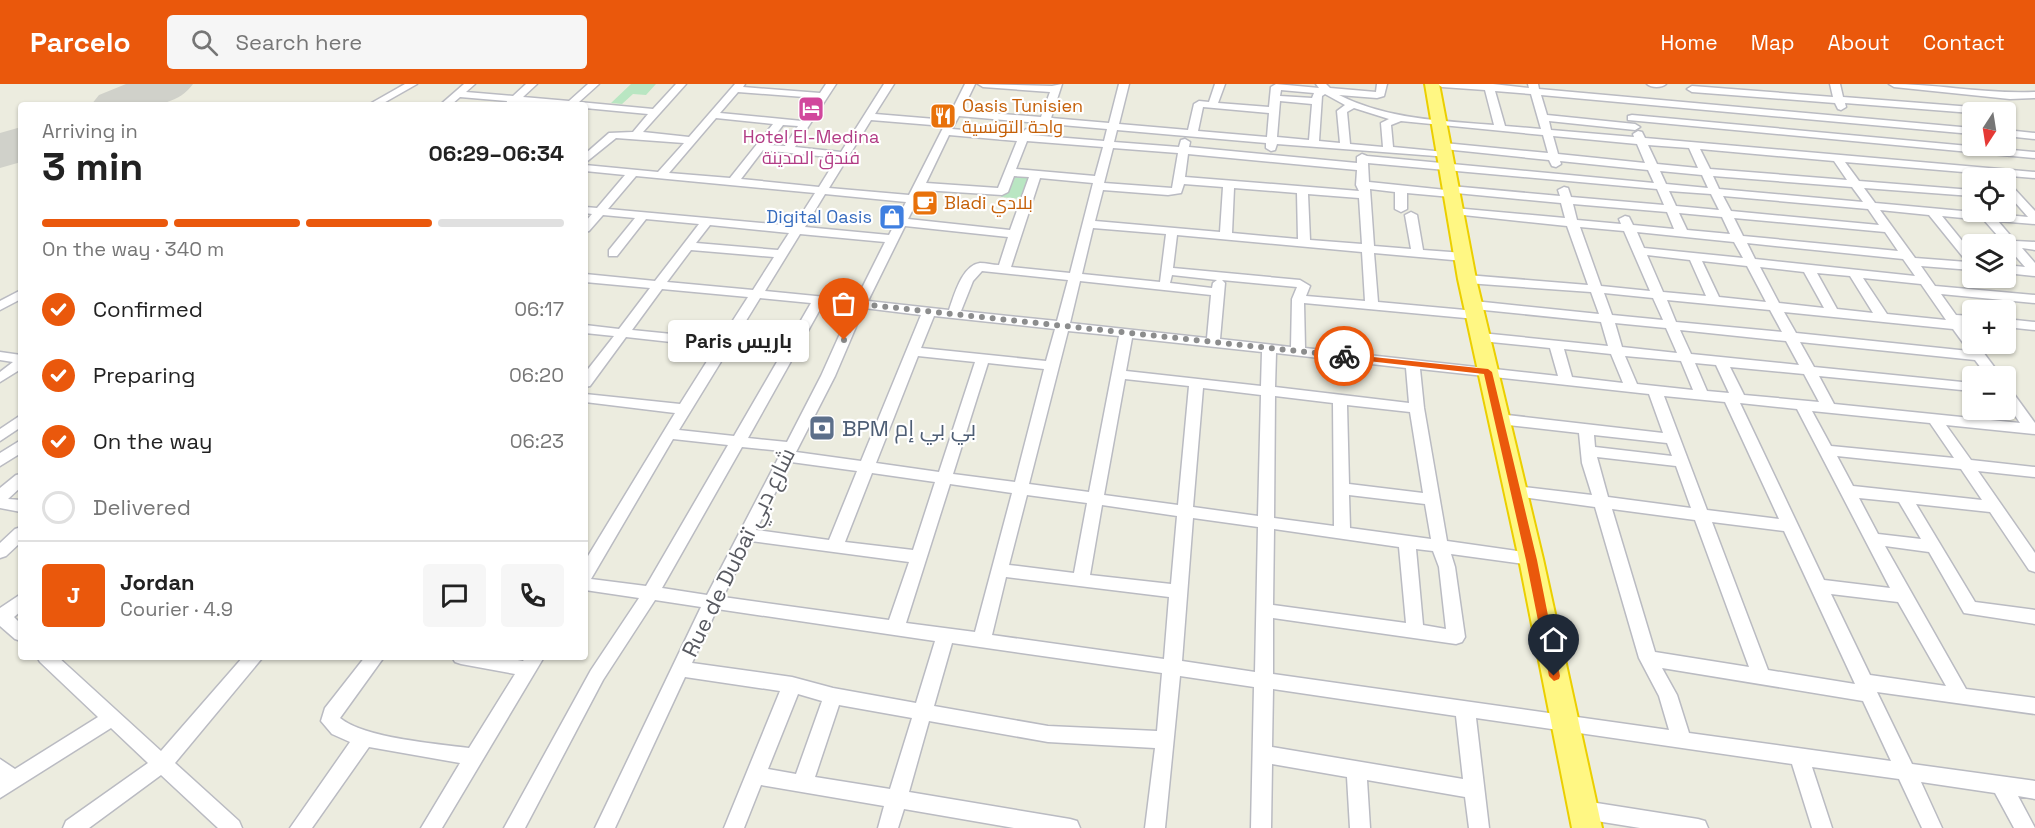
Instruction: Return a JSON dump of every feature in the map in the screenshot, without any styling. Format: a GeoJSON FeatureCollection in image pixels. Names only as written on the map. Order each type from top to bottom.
{"type":"FeatureCollection","features":[{"type":"Feature","properties":{"kind":"highway"},"geometry":{"type":"LineString","coordinates":[[1432,84],[1466,268],[1586,819]]}},
{"type":"Feature","properties":{"kind":"street"},"geometry":{"type":"LineString","coordinates":[[379,102],[412,84]]}},
{"type":"Feature","properties":{"kind":"street"},"geometry":{"type":"LineString","coordinates":[[449,102],[470,84]]}},
{"type":"Feature","properties":{"kind":"street"},"geometry":{"type":"LineString","coordinates":[[457,94],[511,102],[532,84]]}},
{"type":"Feature","properties":{"kind":"street"},"geometry":{"type":"LineString","coordinates":[[574,102],[594,84]]}},
{"type":"Feature","properties":{"kind":"street"},"geometry":{"type":"LineString","coordinates":[[668,84],[681,84]]}},
{"type":"Feature","properties":{"kind":"street"},"geometry":{"type":"LineString","coordinates":[[635,135],[681,84]]}},
{"type":"Feature","properties":{"kind":"street"},"geometry":{"type":"LineString","coordinates":[[788,150],[831,84]]}},
{"type":"Feature","properties":{"kind":"street"},"geometry":{"type":"LineString","coordinates":[[588,570],[684,409],[889,84]]}},
{"type":"Feature","properties":{"kind":"street","name":"Rue de Dubaï شارع دبي"},"geometry":{"type":"LineString","coordinates":[[605,828],[712,601],[828,376],[860,304],[970,84]]}},
{"type":"Feature","properties":{"kind":"street"},"geometry":{"type":"LineString","coordinates":[[983,84],[1056,87],[1046,119]]}},
{"type":"Feature","properties":{"kind":"street"},"geometry":{"type":"LineString","coordinates":[[982,640],[1124,84]]}},
{"type":"Feature","properties":{"kind":"street"},"geometry":{"type":"LineString","coordinates":[[1213,104],[1220,84]]}},
{"type":"Feature","properties":{"kind":"street"},"geometry":{"type":"LineString","coordinates":[[1442,84],[1534,88],[1581,96],[1962,130]]}},
{"type":"Feature","properties":{"kind":"street"},"geometry":{"type":"LineString","coordinates":[[1577,84],[1581,96]]}},
{"type":"Feature","properties":{"kind":"street"},"geometry":{"type":"LineString","coordinates":[[1617,84],[1659,186],[1682,233]]}},
{"type":"Feature","properties":{"kind":"street"},"geometry":{"type":"LineString","coordinates":[[1653,84],[1661,84]]}},
{"type":"Feature","properties":{"kind":"street"},"geometry":{"type":"LineString","coordinates":[[1835,84],[1857,158]]}},
{"type":"Feature","properties":{"kind":"street"},"geometry":{"type":"LineString","coordinates":[[1894,84],[1980,91],[2010,96],[2035,95]]}},
{"type":"Feature","properties":{"kind":"street"},"geometry":{"type":"LineString","coordinates":[[2023,84],[2035,95]]}},
{"type":"Feature","properties":{"kind":"street"},"geometry":{"type":"LineString","coordinates":[[661,175],[738,86],[822,96]]}},
{"type":"Feature","properties":{"kind":"street"},"geometry":{"type":"LineString","coordinates":[[1488,86],[1500,128]]}},
{"type":"Feature","properties":{"kind":"street"},"geometry":{"type":"LineString","coordinates":[[1269,158],[1276,87],[1382,89],[1382,113]]}},
{"type":"Feature","properties":{"kind":"street"},"geometry":{"type":"LineString","coordinates":[[1314,143],[1317,93],[1322,87]]}},
{"type":"Feature","properties":{"kind":"street"},"geometry":{"type":"LineString","coordinates":[[1322,87],[1354,104],[1401,118],[1693,146],[1857,158],[1962,171]]}},
{"type":"Feature","properties":{"kind":"street"},"geometry":{"type":"LineString","coordinates":[[1690,87],[1960,110]]}},
{"type":"Feature","properties":{"kind":"street"},"geometry":{"type":"LineString","coordinates":[[1690,87],[1706,106],[1731,149]]}},
{"type":"Feature","properties":{"kind":"street"},"geometry":{"type":"LineString","coordinates":[[1534,88],[1572,222],[1632,388]]}},
{"type":"Feature","properties":{"kind":"street"},"geometry":{"type":"LineString","coordinates":[[1980,91],[1989,102]]}},
{"type":"Feature","properties":{"kind":"street"},"geometry":{"type":"LineString","coordinates":[[1274,98],[1317,101]]}},
{"type":"Feature","properties":{"kind":"street"},"geometry":{"type":"LineString","coordinates":[[1010,172],[1173,192],[1179,188],[1184,151],[1197,106],[1213,104],[1274,110]]}},
{"type":"Feature","properties":{"kind":"street"},"geometry":{"type":"LineString","coordinates":[[1345,146],[1342,111],[1354,104]]}},
{"type":"Feature","properties":{"kind":"street"},"geometry":{"type":"LineString","coordinates":[[588,105],[656,111]]}},
{"type":"Feature","properties":{"kind":"street"},"geometry":{"type":"LineString","coordinates":[[1543,114],[1851,137],[2035,155]]}},
{"type":"Feature","properties":{"kind":"street"},"geometry":{"type":"LineString","coordinates":[[713,115],[804,124]]}},
{"type":"Feature","properties":{"kind":"street"},"geometry":{"type":"LineString","coordinates":[[868,117],[950,123],[1023,138],[1269,158],[1554,157],[1706,172],[1962,192]]}},
{"type":"Feature","properties":{"kind":"street"},"geometry":{"type":"LineString","coordinates":[[588,168],[822,190],[997,193],[1004,189],[1032,118]]}},
{"type":"Feature","properties":{"kind":"street"},"geometry":{"type":"LineString","coordinates":[[1388,149],[1386,123],[1401,118]]}},
{"type":"Feature","properties":{"kind":"street"},"geometry":{"type":"LineString","coordinates":[[950,123],[1046,119],[1188,134],[1345,146],[1362,158]]}},
{"type":"Feature","properties":{"kind":"street"},"geometry":{"type":"LineString","coordinates":[[733,182],[780,122]]}},
{"type":"Feature","properties":{"kind":"street"},"geometry":{"type":"LineString","coordinates":[[2016,132],[2019,135]]}},
{"type":"Feature","properties":{"kind":"street"},"geometry":{"type":"LineString","coordinates":[[588,157],[613,135],[690,140]]}},
{"type":"Feature","properties":{"kind":"street"},"geometry":{"type":"LineString","coordinates":[[2016,135],[2035,136]]}},
{"type":"Feature","properties":{"kind":"street"},"geometry":{"type":"LineString","coordinates":[[1596,137],[1602,162],[1628,227],[1702,395]]}},
{"type":"Feature","properties":{"kind":"street"},"geometry":{"type":"LineString","coordinates":[[1693,146],[1726,215],[1829,408]]}},
{"type":"Feature","properties":{"kind":"street"},"geometry":{"type":"LineString","coordinates":[[760,147],[844,155]]}},
{"type":"Feature","properties":{"kind":"street"},"geometry":{"type":"LineString","coordinates":[[1362,158],[1388,149],[1445,156],[1559,177],[1962,215]]}},
{"type":"Feature","properties":{"kind":"street"},"geometry":{"type":"LineString","coordinates":[[1362,158],[1372,306]]}},
{"type":"Feature","properties":{"kind":"street"},"geometry":{"type":"LineString","coordinates":[[1837,158],[1869,206],[1986,366]]}},
{"type":"Feature","properties":{"kind":"street"},"geometry":{"type":"LineString","coordinates":[[588,225],[633,173]]}},
{"type":"Feature","properties":{"kind":"street"},"geometry":{"type":"LineString","coordinates":[[1004,270],[1014,234],[1036,174]]}},
{"type":"Feature","properties":{"kind":"street"},"geometry":{"type":"LineString","coordinates":[[2016,175],[2035,175]]}},
{"type":"Feature","properties":{"kind":"street"},"geometry":{"type":"LineString","coordinates":[[1180,180],[1302,189],[1401,189],[1572,222],[1738,238],[1962,265]]}},
{"type":"Feature","properties":{"kind":"street"},"geometry":{"type":"LineString","coordinates":[[1226,236],[1229,184]]}},
{"type":"Feature","properties":{"kind":"street"},"geometry":{"type":"LineString","coordinates":[[1302,189],[1304,243]]}},
{"type":"Feature","properties":{"kind":"street"},"geometry":{"type":"LineString","coordinates":[[1401,189],[1419,253]]}},
{"type":"Feature","properties":{"kind":"street"},"geometry":{"type":"LineString","coordinates":[[2016,196],[2035,198]]}},
{"type":"Feature","properties":{"kind":"street"},"geometry":{"type":"LineString","coordinates":[[1452,198],[1567,199],[1886,229]]}},
{"type":"Feature","properties":{"kind":"street"},"geometry":{"type":"LineString","coordinates":[[2016,202],[2035,219]]}},
{"type":"Feature","properties":{"kind":"street"},"geometry":{"type":"LineString","coordinates":[[588,210],[893,239]]}},
{"type":"Feature","properties":{"kind":"street"},"geometry":{"type":"LineString","coordinates":[[1933,212],[1962,248]]}},
{"type":"Feature","properties":{"kind":"street"},"geometry":{"type":"LineString","coordinates":[[613,253],[643,216]]}},
{"type":"Feature","properties":{"kind":"street"},"geometry":{"type":"LineString","coordinates":[[2016,218],[2035,219]]}},
{"type":"Feature","properties":{"kind":"street"},"geometry":{"type":"LineString","coordinates":[[588,379],[707,221]]}},
{"type":"Feature","properties":{"kind":"street"},"geometry":{"type":"LineString","coordinates":[[901,222],[1014,234]]}},
{"type":"Feature","properties":{"kind":"street"},"geometry":{"type":"LineString","coordinates":[[1992,222],[2003,234]]}},
{"type":"Feature","properties":{"kind":"street"},"geometry":{"type":"LineString","coordinates":[[1088,224],[1419,253],[1466,268],[1597,289],[1658,296],[1883,318],[1962,321]]}},
{"type":"Feature","properties":{"kind":"street"},"geometry":{"type":"LineString","coordinates":[[1162,287],[1167,271],[1172,232]]}},
{"type":"Feature","properties":{"kind":"street"},"geometry":{"type":"LineString","coordinates":[[2016,244],[2035,246]]}},
{"type":"Feature","properties":{"kind":"street"},"geometry":{"type":"LineString","coordinates":[[688,246],[783,254]]}},
{"type":"Feature","properties":{"kind":"street"},"geometry":{"type":"LineString","coordinates":[[2016,249],[2035,271]]}},
{"type":"Feature","properties":{"kind":"street"},"geometry":{"type":"LineString","coordinates":[[1639,251],[1855,274],[2035,299]]}},
{"type":"Feature","properties":{"kind":"street"},"geometry":{"type":"LineString","coordinates":[[1695,256],[1715,302]]}},
{"type":"Feature","properties":{"kind":"street"},"geometry":{"type":"LineString","coordinates":[[954,314],[969,279],[977,268],[1218,292]]}},
{"type":"Feature","properties":{"kind":"street"},"geometry":{"type":"LineString","coordinates":[[1809,269],[1833,313]]}},
{"type":"Feature","properties":{"kind":"street"},"geometry":{"type":"LineString","coordinates":[[2016,270],[2035,271]]}},
{"type":"Feature","properties":{"kind":"street"},"geometry":{"type":"LineString","coordinates":[[1167,271],[1295,282],[1304,286],[1298,299],[1298,351]]}},
{"type":"Feature","properties":{"kind":"street"},"geometry":{"type":"LineString","coordinates":[[1855,274],[1883,318]]}},
{"type":"Feature","properties":{"kind":"street"},"geometry":{"type":"LineString","coordinates":[[1213,342],[1219,276]]}},
{"type":"Feature","properties":{"kind":"street"},"geometry":{"type":"LineString","coordinates":[[588,278],[928,311],[1655,391],[2033,429]]}},
{"type":"Feature","properties":{"kind":"street"},"geometry":{"type":"LineString","coordinates":[[0,306],[18,296]]}},
{"type":"Feature","properties":{"kind":"street"},"geometry":{"type":"LineString","coordinates":[[1298,299],[1372,306],[1607,319],[1979,356]]}},
{"type":"Feature","properties":{"kind":"street"},"geometry":{"type":"LineString","coordinates":[[514,828],[597,675],[650,594],[819,301]]}},
{"type":"Feature","properties":{"kind":"street"},"geometry":{"type":"LineString","coordinates":[[0,306],[18,308]]}},
{"type":"Feature","properties":{"kind":"street"},"geometry":{"type":"LineString","coordinates":[[836,546],[928,311]]}},
{"type":"Feature","properties":{"kind":"street"},"geometry":{"type":"LineString","coordinates":[[2030,326],[2035,336]]}},
{"type":"Feature","properties":{"kind":"street"},"geometry":{"type":"LineString","coordinates":[[588,329],[726,344]]}},
{"type":"Feature","properties":{"kind":"street"},"geometry":{"type":"LineString","coordinates":[[1082,579],[1126,333]]}},
{"type":"Feature","properties":{"kind":"street"},"geometry":{"type":"LineString","coordinates":[[1481,338],[1962,386]]}},
{"type":"Feature","properties":{"kind":"street"},"geometry":{"type":"LineString","coordinates":[[1556,345],[1566,381]]}},
{"type":"Feature","properties":{"kind":"street"},"geometry":{"type":"LineString","coordinates":[[1261,828],[1269,348]]}},
{"type":"Feature","properties":{"kind":"street"},"geometry":{"type":"LineString","coordinates":[[913,351],[1053,366]]}},
{"type":"Feature","properties":{"kind":"street"},"geometry":{"type":"LineString","coordinates":[[0,356],[18,360]]}},
{"type":"Feature","properties":{"kind":"street"},"geometry":{"type":"LineString","coordinates":[[896,627],[983,358]]}},
{"type":"Feature","properties":{"kind":"street"},"geometry":{"type":"LineString","coordinates":[[1721,361],[1734,398],[1790,526],[1932,828]]}},
{"type":"Feature","properties":{"kind":"street"},"geometry":{"type":"LineString","coordinates":[[0,378],[18,363]]}},
{"type":"Feature","properties":{"kind":"street"},"geometry":{"type":"LineString","coordinates":[[1265,610],[1454,637],[1457,635],[1447,567],[1440,547],[1431,499],[1417,408],[1413,364]]}},
{"type":"Feature","properties":{"kind":"street"},"geometry":{"type":"LineString","coordinates":[[1119,374],[1417,408]]}},
{"type":"Feature","properties":{"kind":"street"},"geometry":{"type":"LineString","coordinates":[[1155,828],[1180,592],[1196,383]]}},
{"type":"Feature","properties":{"kind":"street"},"geometry":{"type":"LineString","coordinates":[[1655,391],[1762,678]]}},
{"type":"Feature","properties":{"kind":"street"},"geometry":{"type":"LineString","coordinates":[[588,398],[684,409]]}},
{"type":"Feature","properties":{"kind":"street"},"geometry":{"type":"LineString","coordinates":[[1340,399],[1342,533]]}},
{"type":"Feature","properties":{"kind":"street"},"geometry":{"type":"LineString","coordinates":[[1802,405],[1903,596],[1961,696]]}},
{"type":"Feature","properties":{"kind":"street"},"geometry":{"type":"LineString","coordinates":[[2016,406],[2033,429]]}},
{"type":"Feature","properties":{"kind":"street"},"geometry":{"type":"LineString","coordinates":[[1499,419],[1586,431],[1674,439]]}},
{"type":"Feature","properties":{"kind":"street"},"geometry":{"type":"LineString","coordinates":[[1935,419],[2035,566]]}},
{"type":"Feature","properties":{"kind":"street"},"geometry":{"type":"LineString","coordinates":[[0,436],[18,422]]}},
{"type":"Feature","properties":{"kind":"street"},"geometry":{"type":"LineString","coordinates":[[1586,431],[1588,451],[1648,658],[1668,695],[1681,739]]}},
{"type":"Feature","properties":{"kind":"street"},"geometry":{"type":"LineString","coordinates":[[669,434],[739,443],[867,467],[1531,560]]}},
{"type":"Feature","properties":{"kind":"street"},"geometry":{"type":"LineString","coordinates":[[0,461],[18,447]]}},
{"type":"Feature","properties":{"kind":"street"},"geometry":{"type":"LineString","coordinates":[[1825,450],[2035,472]]}},
{"type":"Feature","properties":{"kind":"street"},"geometry":{"type":"LineString","coordinates":[[1588,451],[1681,462]]}},
{"type":"Feature","properties":{"kind":"street"},"geometry":{"type":"LineString","coordinates":[[0,497],[18,482]]}},
{"type":"Feature","properties":{"kind":"street"},"geometry":{"type":"LineString","coordinates":[[1342,489],[1431,499]]}},
{"type":"Feature","properties":{"kind":"street"},"geometry":{"type":"LineString","coordinates":[[1515,491],[1790,526]]}},
{"type":"Feature","properties":{"kind":"street"},"geometry":{"type":"LineString","coordinates":[[1848,491],[1994,507]]}},
{"type":"Feature","properties":{"kind":"street"},"geometry":{"type":"LineString","coordinates":[[1904,497],[1971,608],[2035,617]]}},
{"type":"Feature","properties":{"kind":"street"},"geometry":{"type":"LineString","coordinates":[[0,503],[18,506]]}},
{"type":"Feature","properties":{"kind":"street"},"geometry":{"type":"LineString","coordinates":[[747,534],[919,557]]}},
{"type":"Feature","properties":{"kind":"street"},"geometry":{"type":"LineString","coordinates":[[0,552],[18,536]]}},
{"type":"Feature","properties":{"kind":"street"},"geometry":{"type":"LineString","coordinates":[[1874,539],[1934,547]]}},
{"type":"Feature","properties":{"kind":"street"},"geometry":{"type":"LineString","coordinates":[[1407,542],[1415,631]]}},
{"type":"Feature","properties":{"kind":"street"},"geometry":{"type":"LineString","coordinates":[[1000,570],[1180,592]]}},
{"type":"Feature","properties":{"kind":"street"},"geometry":{"type":"LineString","coordinates":[[588,584],[2035,790]]}},
{"type":"Feature","properties":{"kind":"street"},"geometry":{"type":"LineString","coordinates":[[1818,586],[1903,596]]}},
{"type":"Feature","properties":{"kind":"street"},"geometry":{"type":"LineString","coordinates":[[18,603],[1,617],[18,631]]}},
{"type":"Feature","properties":{"kind":"street"},"geometry":{"type":"LineString","coordinates":[[888,828],[946,634]]}},
{"type":"Feature","properties":{"kind":"street"},"geometry":{"type":"LineString","coordinates":[[1648,658],[1762,678],[1961,696],[2035,706]]}},
{"type":"Feature","properties":{"kind":"street"},"geometry":{"type":"LineString","coordinates":[[49,660],[232,828]]}},
{"type":"Feature","properties":{"kind":"street"},"geometry":{"type":"LineString","coordinates":[[73,828],[163,763],[251,660]]}},
{"type":"Feature","properties":{"kind":"street"},"geometry":{"type":"LineString","coordinates":[[373,660],[332,714],[330,721],[333,727],[364,738],[473,757]]}},
{"type":"Feature","properties":{"kind":"street"},"geometry":{"type":"LineString","coordinates":[[431,828],[531,663],[496,660]]}},
{"type":"Feature","properties":{"kind":"street"},"geometry":{"type":"LineString","coordinates":[[681,669],[792,685],[833,696],[1048,734],[1166,740]]}},
{"type":"Feature","properties":{"kind":"street"},"geometry":{"type":"LineString","coordinates":[[734,828],[792,685]]}},
{"type":"Feature","properties":{"kind":"street"},"geometry":{"type":"LineString","coordinates":[[802,783],[833,696]]}},
{"type":"Feature","properties":{"kind":"street"},"geometry":{"type":"LineString","coordinates":[[1465,708],[1479,828]]}},
{"type":"Feature","properties":{"kind":"street"},"geometry":{"type":"LineString","coordinates":[[4,779],[113,717]]}},
{"type":"Feature","properties":{"kind":"street"},"geometry":{"type":"LineString","coordinates":[[300,828],[364,738]]}},
{"type":"Feature","properties":{"kind":"street"},"geometry":{"type":"LineString","coordinates":[[1262,754],[1473,789]]}},
{"type":"Feature","properties":{"kind":"street"},"geometry":{"type":"LineString","coordinates":[[1799,756],[1822,828]]}},
{"type":"Feature","properties":{"kind":"street"},"geometry":{"type":"LineString","coordinates":[[1358,771],[1360,828]]}},
{"type":"Feature","properties":{"kind":"street"},"geometry":{"type":"LineString","coordinates":[[757,776],[1070,828]]}},
{"type":"Feature","properties":{"kind":"street"},"geometry":{"type":"LineString","coordinates":[[2001,785],[2025,828]]}},
{"type":"Feature","properties":{"kind":"street"},"geometry":{"type":"LineString","coordinates":[[1586,819],[1698,828]]}},
{"type":"Feature","properties":{"kind":"green space"},"geometry":{"type":"Polygon","coordinates":[[[631,84],[656,84],[646,95],[633,94],[622,104],[611,103],[631,84]]]}},
{"type":"Feature","properties":{"kind":"green space"},"geometry":{"type":"Polygon","coordinates":[[[1012,173],[1032,175],[1021,199],[1001,197],[1012,173]]]}},
{"type":"Feature","properties":{"kind":"runway"},"geometry":{"type":"LineString","coordinates":[[124,102],[169,84]]}},
{"type":"Feature","properties":{"kind":"runway"},"geometry":{"type":"LineString","coordinates":[[0,152],[18,144]]}},
{"type":"Feature","properties":{"kind":"way so far"},"geometry":{"type":"LineString","coordinates":[[844,340],[860,304],[1344,356]]}},
{"type":"Feature","properties":{"kind":"place","name":"Hotel El-Medina فندق المدينة"},"geometry":{"type":"Point","coordinates":[811,109]}},
{"type":"Feature","properties":{"kind":"place","name":"Oasis Tunisien واحة التونسية"},"geometry":{"type":"Point","coordinates":[943,116]}},
{"type":"Feature","properties":{"kind":"place","name":"Bladi بلادي"},"geometry":{"type":"Point","coordinates":[925,203]}},
{"type":"Feature","properties":{"kind":"place","name":"Digital Oasis"},"geometry":{"type":"Point","coordinates":[892,217]}},
{"type":"Feature","properties":{"kind":"place","name":"Paris باريس"},"geometry":{"type":"Point","coordinates":[844,340]}},
{"type":"Feature","properties":{"kind":"place","name":"BPM بي بي إم"},"geometry":{"type":"Point","coordinates":[822,428]}},
{"type":"Feature","properties":{"kind":"route"},"geometry":{"type":"LineString","coordinates":[[1344,356],[1488,372],[1531,560],[1554,676]]}}]}
